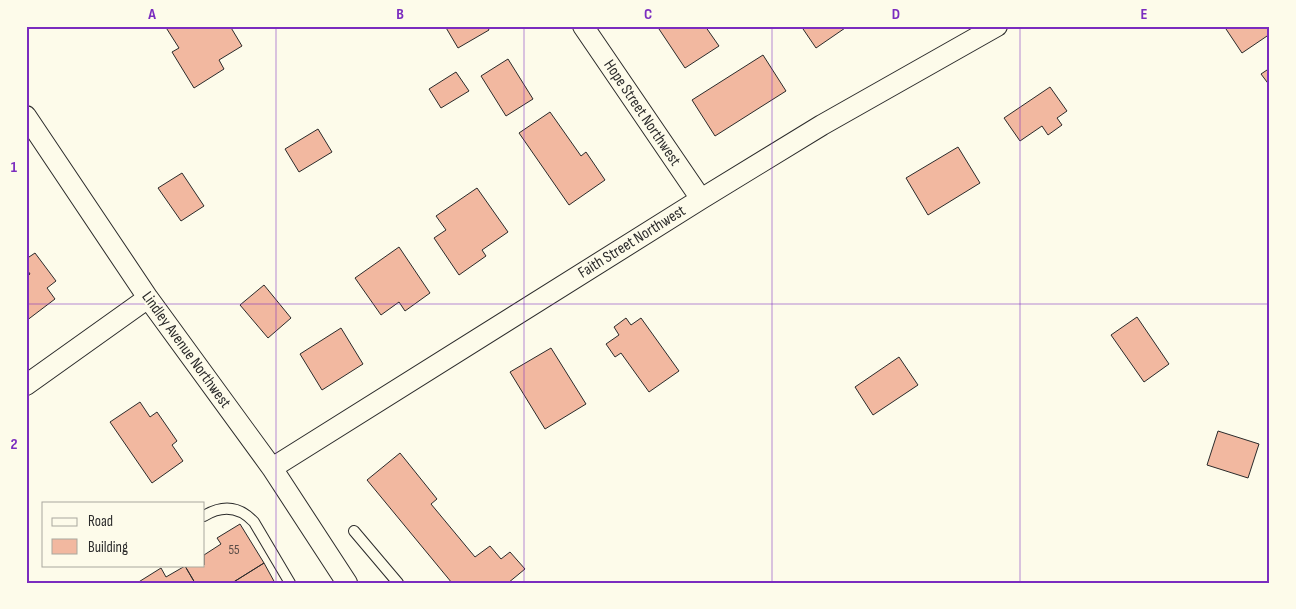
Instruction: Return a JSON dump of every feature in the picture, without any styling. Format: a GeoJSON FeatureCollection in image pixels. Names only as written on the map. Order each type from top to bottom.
{"type":"FeatureCollection","features":[{"type":"Feature","properties":{"kind":"street","name":"Hope Street Northwest"},"geometry":{"type":"LineString","coordinates":[[583,26],[701,199]]}},
{"type":"Feature","properties":{"kind":"street","name":"Faith Street Northwest"},"geometry":{"type":"LineString","coordinates":[[272,468],[701,199],[822,126],[998,26]]}},
{"type":"Feature","properties":{"kind":"street","name":"Lindley Avenue Northwest"},"geometry":{"type":"LineString","coordinates":[[26,116],[148,298],[272,468],[347,583]]}},
{"type":"Feature","properties":{"kind":"street"},"geometry":{"type":"LineString","coordinates":[[26,385],[148,298]]}},
{"type":"Feature","properties":{"kind":"lane"},"geometry":{"type":"LineString","coordinates":[[205,516],[218,509],[247,514],[254,522],[290,583]]}},
{"type":"Feature","properties":{"kind":"lane"},"geometry":{"type":"LineString","coordinates":[[354,531],[398,583]]}},
{"type":"Feature","properties":{"kind":"building"},"geometry":{"type":"Polygon","coordinates":[[[165,26],[230,26],[242,46],[219,60],[224,69],[194,88],[172,52],[179,48],[165,26]]]}},
{"type":"Feature","properties":{"kind":"building"},"geometry":{"type":"Polygon","coordinates":[[[445,26],[487,26],[489,30],[458,48],[445,26]]]}},
{"type":"Feature","properties":{"kind":"building"},"geometry":{"type":"Polygon","coordinates":[[[657,26],[705,26],[719,46],[685,68],[657,26]]]}},
{"type":"Feature","properties":{"kind":"building"},"geometry":{"type":"Polygon","coordinates":[[[801,26],[848,26],[816,48],[801,26]]]}},
{"type":"Feature","properties":{"kind":"building"},"geometry":{"type":"Polygon","coordinates":[[[1224,26],[1270,26],[1270,34],[1242,53],[1224,26]]]}},
{"type":"Feature","properties":{"kind":"building"},"geometry":{"type":"Polygon","coordinates":[[[763,55],[786,91],[715,136],[692,100],[763,55]]]}},
{"type":"Feature","properties":{"kind":"building"},"geometry":{"type":"Polygon","coordinates":[[[508,59],[533,99],[506,116],[481,76],[508,59]]]}},
{"type":"Feature","properties":{"kind":"building"},"geometry":{"type":"Polygon","coordinates":[[[1270,68],[1270,86],[1261,74],[1270,68]]]}},
{"type":"Feature","properties":{"kind":"building"},"geometry":{"type":"Polygon","coordinates":[[[456,72],[469,91],[441,108],[429,89],[456,72]]]}},
{"type":"Feature","properties":{"kind":"building"},"geometry":{"type":"Polygon","coordinates":[[[1050,87],[1067,111],[1057,118],[1062,125],[1048,135],[1042,126],[1020,141],[1004,118],[1050,87]]]}},
{"type":"Feature","properties":{"kind":"building"},"geometry":{"type":"Polygon","coordinates":[[[550,112],[581,156],[586,152],[605,180],[569,205],[519,133],[550,112]]]}},
{"type":"Feature","properties":{"kind":"building"},"geometry":{"type":"Polygon","coordinates":[[[318,129],[332,152],[299,172],[285,149],[318,129]]]}},
{"type":"Feature","properties":{"kind":"building"},"geometry":{"type":"Polygon","coordinates":[[[958,147],[980,183],[928,215],[906,178],[958,147]]]}},
{"type":"Feature","properties":{"kind":"building"},"geometry":{"type":"Polygon","coordinates":[[[182,173],[204,206],[181,221],[158,188],[182,173]]]}},
{"type":"Feature","properties":{"kind":"building"},"geometry":{"type":"Polygon","coordinates":[[[477,188],[508,232],[482,250],[486,256],[459,275],[434,238],[446,230],[436,216],[477,188]]]}},
{"type":"Feature","properties":{"kind":"building"},"geometry":{"type":"Polygon","coordinates":[[[399,247],[430,293],[405,311],[399,302],[381,315],[355,278],[399,247]]]}},
{"type":"Feature","properties":{"kind":"building"},"geometry":{"type":"Polygon","coordinates":[[[35,253],[56,281],[47,288],[55,299],[26,321],[26,277],[30,274],[26,268],[26,259],[35,253]]]}},
{"type":"Feature","properties":{"kind":"building"},"geometry":{"type":"Polygon","coordinates":[[[264,285],[291,318],[268,338],[240,305],[264,285]]]}},
{"type":"Feature","properties":{"kind":"building"},"geometry":{"type":"Polygon","coordinates":[[[1137,317],[1169,364],[1144,382],[1111,335],[1137,317]]]}},
{"type":"Feature","properties":{"kind":"building"},"geometry":{"type":"Polygon","coordinates":[[[626,318],[631,325],[641,318],[679,371],[649,392],[621,353],[615,357],[606,344],[619,335],[614,327],[626,318]]]}},
{"type":"Feature","properties":{"kind":"building"},"geometry":{"type":"Polygon","coordinates":[[[341,328],[363,364],[322,390],[300,354],[341,328]]]}},
{"type":"Feature","properties":{"kind":"building"},"geometry":{"type":"Polygon","coordinates":[[[551,348],[586,404],[545,429],[510,372],[551,348]]]}},
{"type":"Feature","properties":{"kind":"building"},"geometry":{"type":"Polygon","coordinates":[[[899,357],[918,385],[873,415],[855,387],[899,357]]]}},
{"type":"Feature","properties":{"kind":"building"},"geometry":{"type":"Polygon","coordinates":[[[140,402],[150,417],[157,412],[177,441],[172,445],[183,461],[152,483],[110,422],[140,402]]]}},
{"type":"Feature","properties":{"kind":"building"},"geometry":{"type":"Polygon","coordinates":[[[1218,431],[1259,444],[1248,478],[1207,465],[1218,431]]]}},
{"type":"Feature","properties":{"kind":"building"},"geometry":{"type":"Polygon","coordinates":[[[400,453],[437,499],[431,504],[475,557],[490,546],[501,559],[510,552],[525,569],[508,583],[452,583],[367,480],[400,453]]]}},
{"type":"Feature","properties":{"kind":"building"},"geometry":{"type":"Polygon","coordinates":[[[240,524],[264,563],[232,583],[195,583],[185,566],[205,566],[205,554],[221,544],[217,538],[240,524]]]}},
{"type":"Feature","properties":{"kind":"building"},"geometry":{"type":"Polygon","coordinates":[[[264,563],[275,583],[232,583],[264,563]]]}},
{"type":"Feature","properties":{"kind":"building"},"geometry":{"type":"Polygon","coordinates":[[[185,566],[195,583],[137,583],[161,568],[166,577],[185,566]]]}}]}
